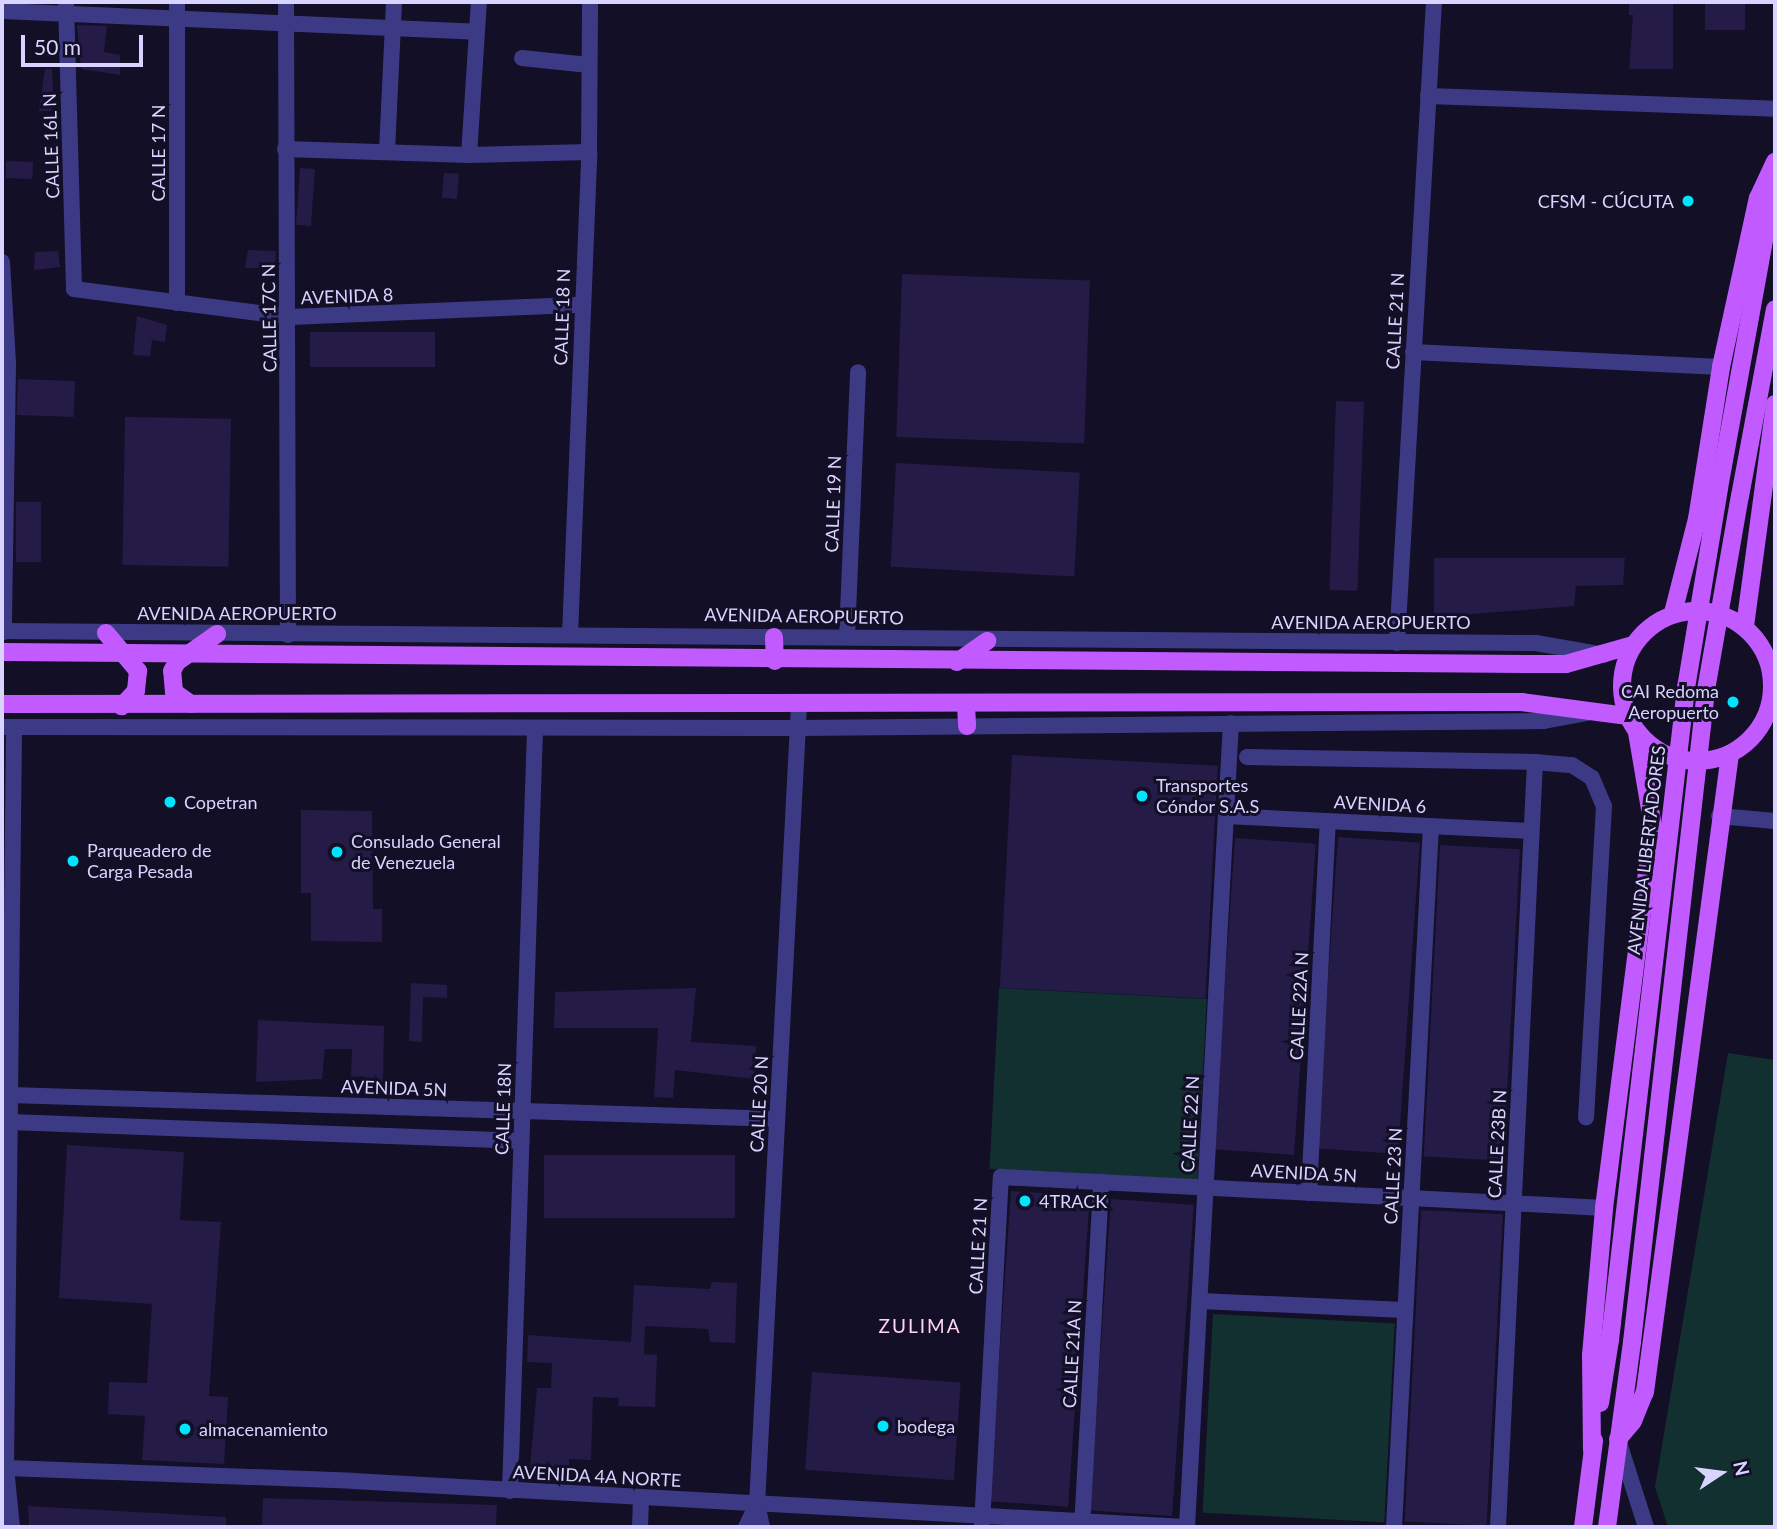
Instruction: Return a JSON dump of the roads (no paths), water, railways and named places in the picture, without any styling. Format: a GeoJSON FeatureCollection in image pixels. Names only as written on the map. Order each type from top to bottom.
{"type":"FeatureCollection","features":[{"type":"Feature","properties":{"kind":"main road"},"geometry":{"type":"LineString","coordinates":[[1673,613],[1704,482],[1721,367],[1758,198],[1775,162]]}},
{"type":"Feature","properties":{"kind":"main road","name":"AVENIDA LIBERTADORES"},"geometry":{"type":"LineString","coordinates":[[1583,1527],[1609,1340],[1686,688],[1775,181]]}},
{"type":"Feature","properties":{"kind":"main road"},"geometry":{"type":"LineString","coordinates":[[1607,1527],[1632,1342],[1706,690],[1775,309]]}},
{"type":"Feature","properties":{"kind":"main road"},"geometry":{"type":"LineString","coordinates":[[1745,626],[1775,404]]}},
{"type":"Feature","properties":{"kind":"main road"},"geometry":{"type":"LineString","coordinates":[[1592,1451],[1591,1355],[1604,1208],[1653,827],[1622,680],[1633,645],[1650,625],[1673,613],[1698,609],[1723,614],[1745,626],[1770,652],[1772,697],[1765,720],[1751,740]]}},
{"type":"Feature","properties":{"kind":"main road"},"geometry":{"type":"LineString","coordinates":[[106,633],[127,655],[139,681],[131,700],[122,706]]}},
{"type":"Feature","properties":{"kind":"main road"},"geometry":{"type":"LineString","coordinates":[[191,704],[182,700],[170,682],[177,662],[217,634]]}},
{"type":"Feature","properties":{"kind":"main road"},"geometry":{"type":"LineString","coordinates":[[774,637],[775,661]]}},
{"type":"Feature","properties":{"kind":"main road"},"geometry":{"type":"LineString","coordinates":[[957,662],[987,641]]}},
{"type":"Feature","properties":{"kind":"main road","name":"AVENIDA AEROPUERTO"},"geometry":{"type":"LineString","coordinates":[[2,652],[775,661],[1566,664],[1633,645]]}},
{"type":"Feature","properties":{"kind":"main road"},"geometry":{"type":"LineString","coordinates":[[2,704],[799,706],[1521,702],[1600,711],[1632,724],[1656,750],[1679,760],[1705,761],[1730,754],[1775,724]]}},
{"type":"Feature","properties":{"kind":"main road"},"geometry":{"type":"LineString","coordinates":[[967,705],[967,726]]}},
{"type":"Feature","properties":{"kind":"main road"},"geometry":{"type":"LineString","coordinates":[[1618,1439],[1633,1421],[1645,1392],[1719,816],[1730,754]]}},
{"type":"Feature","properties":{"kind":"street","name":"CALLE 17C N"},"geometry":{"type":"LineString","coordinates":[[286,2],[285,149],[290,317],[288,635]]}},
{"type":"Feature","properties":{"kind":"street"},"geometry":{"type":"LineString","coordinates":[[387,151],[394,2]]}},
{"type":"Feature","properties":{"kind":"street"},"geometry":{"type":"LineString","coordinates":[[469,155],[480,2]]}},
{"type":"Feature","properties":{"kind":"street","name":"CALLE 18 N"},"geometry":{"type":"LineString","coordinates":[[570,635],[589,152],[590,2]]}},
{"type":"Feature","properties":{"kind":"street","name":"CALLE 21 N"},"geometry":{"type":"LineString","coordinates":[[1397,643],[1434,2]]}},
{"type":"Feature","properties":{"kind":"street"},"geometry":{"type":"LineString","coordinates":[[2,11],[66,8],[177,10],[286,24],[477,32]]}},
{"type":"Feature","properties":{"kind":"street","name":"CALLE 16L N"},"geometry":{"type":"LineString","coordinates":[[66,8],[74,289]]}},
{"type":"Feature","properties":{"kind":"street","name":"CALLE 17 N"},"geometry":{"type":"LineString","coordinates":[[177,10],[177,303]]}},
{"type":"Feature","properties":{"kind":"street"},"geometry":{"type":"LineString","coordinates":[[522,58],[590,65]]}},
{"type":"Feature","properties":{"kind":"street"},"geometry":{"type":"LineString","coordinates":[[1427,96],[1775,109]]}},
{"type":"Feature","properties":{"kind":"street"},"geometry":{"type":"LineString","coordinates":[[285,149],[469,155],[589,152]]}},
{"type":"Feature","properties":{"kind":"street"},"geometry":{"type":"LineString","coordinates":[[2,262],[8,364],[3,632]]}},
{"type":"Feature","properties":{"kind":"street","name":"AVENIDA 8"},"geometry":{"type":"LineString","coordinates":[[74,289],[290,317],[582,305]]}},
{"type":"Feature","properties":{"kind":"street"},"geometry":{"type":"LineString","coordinates":[[1413,352],[1721,367]]}},
{"type":"Feature","properties":{"kind":"street","name":"CALLE 19 N"},"geometry":{"type":"LineString","coordinates":[[847,638],[858,372]]}},
{"type":"Feature","properties":{"kind":"street","name":"AVENIDA AEROPUERTO"},"geometry":{"type":"LineString","coordinates":[[3,632],[1536,643],[1604,654]]}},
{"type":"Feature","properties":{"kind":"street","name":"CALLE 20 N"},"geometry":{"type":"LineString","coordinates":[[762,1527],[757,1504],[799,706]]}},
{"type":"Feature","properties":{"kind":"street"},"geometry":{"type":"LineString","coordinates":[[12,1527],[6,1468],[10,1122],[8,727],[797,728],[1544,721],[1600,711]]}},
{"type":"Feature","properties":{"kind":"street","name":"CALLE 22 N"},"geometry":{"type":"LineString","coordinates":[[1186,1527],[1231,723]]}},
{"type":"Feature","properties":{"kind":"street","name":"CALLE 18N"},"geometry":{"type":"LineString","coordinates":[[510,1491],[535,728]]}},
{"type":"Feature","properties":{"kind":"street"},"geometry":{"type":"LineString","coordinates":[[1247,757],[1535,762],[1572,765],[1592,778],[1604,806],[1586,1117]]}},
{"type":"Feature","properties":{"kind":"street","name":"CALLE 23B N"},"geometry":{"type":"LineString","coordinates":[[1498,1527],[1535,762]]}},
{"type":"Feature","properties":{"kind":"street","name":"AVENIDA 6"},"geometry":{"type":"LineString","coordinates":[[1226,816],[1531,831]]}},
{"type":"Feature","properties":{"kind":"street"},"geometry":{"type":"LineString","coordinates":[[1719,816],[1775,821]]}},
{"type":"Feature","properties":{"kind":"street","name":"CALLE 22A N"},"geometry":{"type":"LineString","coordinates":[[1309,1193],[1328,821]]}},
{"type":"Feature","properties":{"kind":"street","name":"CALLE 23 N"},"geometry":{"type":"LineString","coordinates":[[1394,1527],[1431,826]]}},
{"type":"Feature","properties":{"kind":"street","name":"AVENIDA 5N"},"geometry":{"type":"LineString","coordinates":[[10,1095],[777,1119]]}},
{"type":"Feature","properties":{"kind":"street"},"geometry":{"type":"LineString","coordinates":[[10,1122],[522,1141]]}},
{"type":"Feature","properties":{"kind":"street","name":"CALLE 21 N"},"geometry":{"type":"LineString","coordinates":[[982,1522],[1001,1177]]}},
{"type":"Feature","properties":{"kind":"street","name":"AVENIDA 5N"},"geometry":{"type":"LineString","coordinates":[[1001,1177],[1604,1208]]}},
{"type":"Feature","properties":{"kind":"street","name":"CALLE 21A N"},"geometry":{"type":"LineString","coordinates":[[1082,1524],[1101,1182]]}},
{"type":"Feature","properties":{"kind":"street"},"geometry":{"type":"LineString","coordinates":[[1200,1301],[1405,1310]]}},
{"type":"Feature","properties":{"kind":"street"},"geometry":{"type":"LineString","coordinates":[[1618,1439],[1646,1527]]}},
{"type":"Feature","properties":{"kind":"street","name":"AVENIDA 4A NORTE"},"geometry":{"type":"LineString","coordinates":[[6,1468],[871,1510],[982,1522],[1186,1527]]}},
{"type":"Feature","properties":{"kind":"street"},"geometry":{"type":"LineString","coordinates":[[639,1527],[641,1498]]}},
{"type":"Feature","properties":{"kind":"street","name":"CALLE 20 N"},"geometry":{"type":"LineString","coordinates":[[746,1527],[757,1504]]}},
{"type":"Feature","properties":{"kind":"street"},"geometry":{"type":"LineString","coordinates":[[870,1527],[871,1510]]}},
{"type":"Feature","properties":{"kind":"place","name":"CFSM - CÚCUTA"},"geometry":{"type":"Point","coordinates":[1688,201]}},
{"type":"Feature","properties":{"kind":"place","name":"CAI Redoma Aeropuerto"},"geometry":{"type":"Point","coordinates":[1733,702]}},
{"type":"Feature","properties":{"kind":"place","name":"Transportes Cóndor S.A.S"},"geometry":{"type":"Point","coordinates":[1142,796]}},
{"type":"Feature","properties":{"kind":"place","name":"Copetran"},"geometry":{"type":"Point","coordinates":[170,802]}},
{"type":"Feature","properties":{"kind":"place","name":"Consulado General de Venezuela"},"geometry":{"type":"Point","coordinates":[337,852]}},
{"type":"Feature","properties":{"kind":"place","name":"Parqueadero de Carga Pesada"},"geometry":{"type":"Point","coordinates":[73,861]}},
{"type":"Feature","properties":{"kind":"place","name":"4TRACK"},"geometry":{"type":"Point","coordinates":[1025,1201]}},
{"type":"Feature","properties":{"kind":"place","name":"bodega"},"geometry":{"type":"Point","coordinates":[883,1426]}},
{"type":"Feature","properties":{"kind":"place","name":"almacenamiento"},"geometry":{"type":"Point","coordinates":[185,1429]}},
{"type":"Feature","properties":{"kind":"district","name":"ZULIMA"},"geometry":{"type":"Point","coordinates":[920,1326]}}]}
